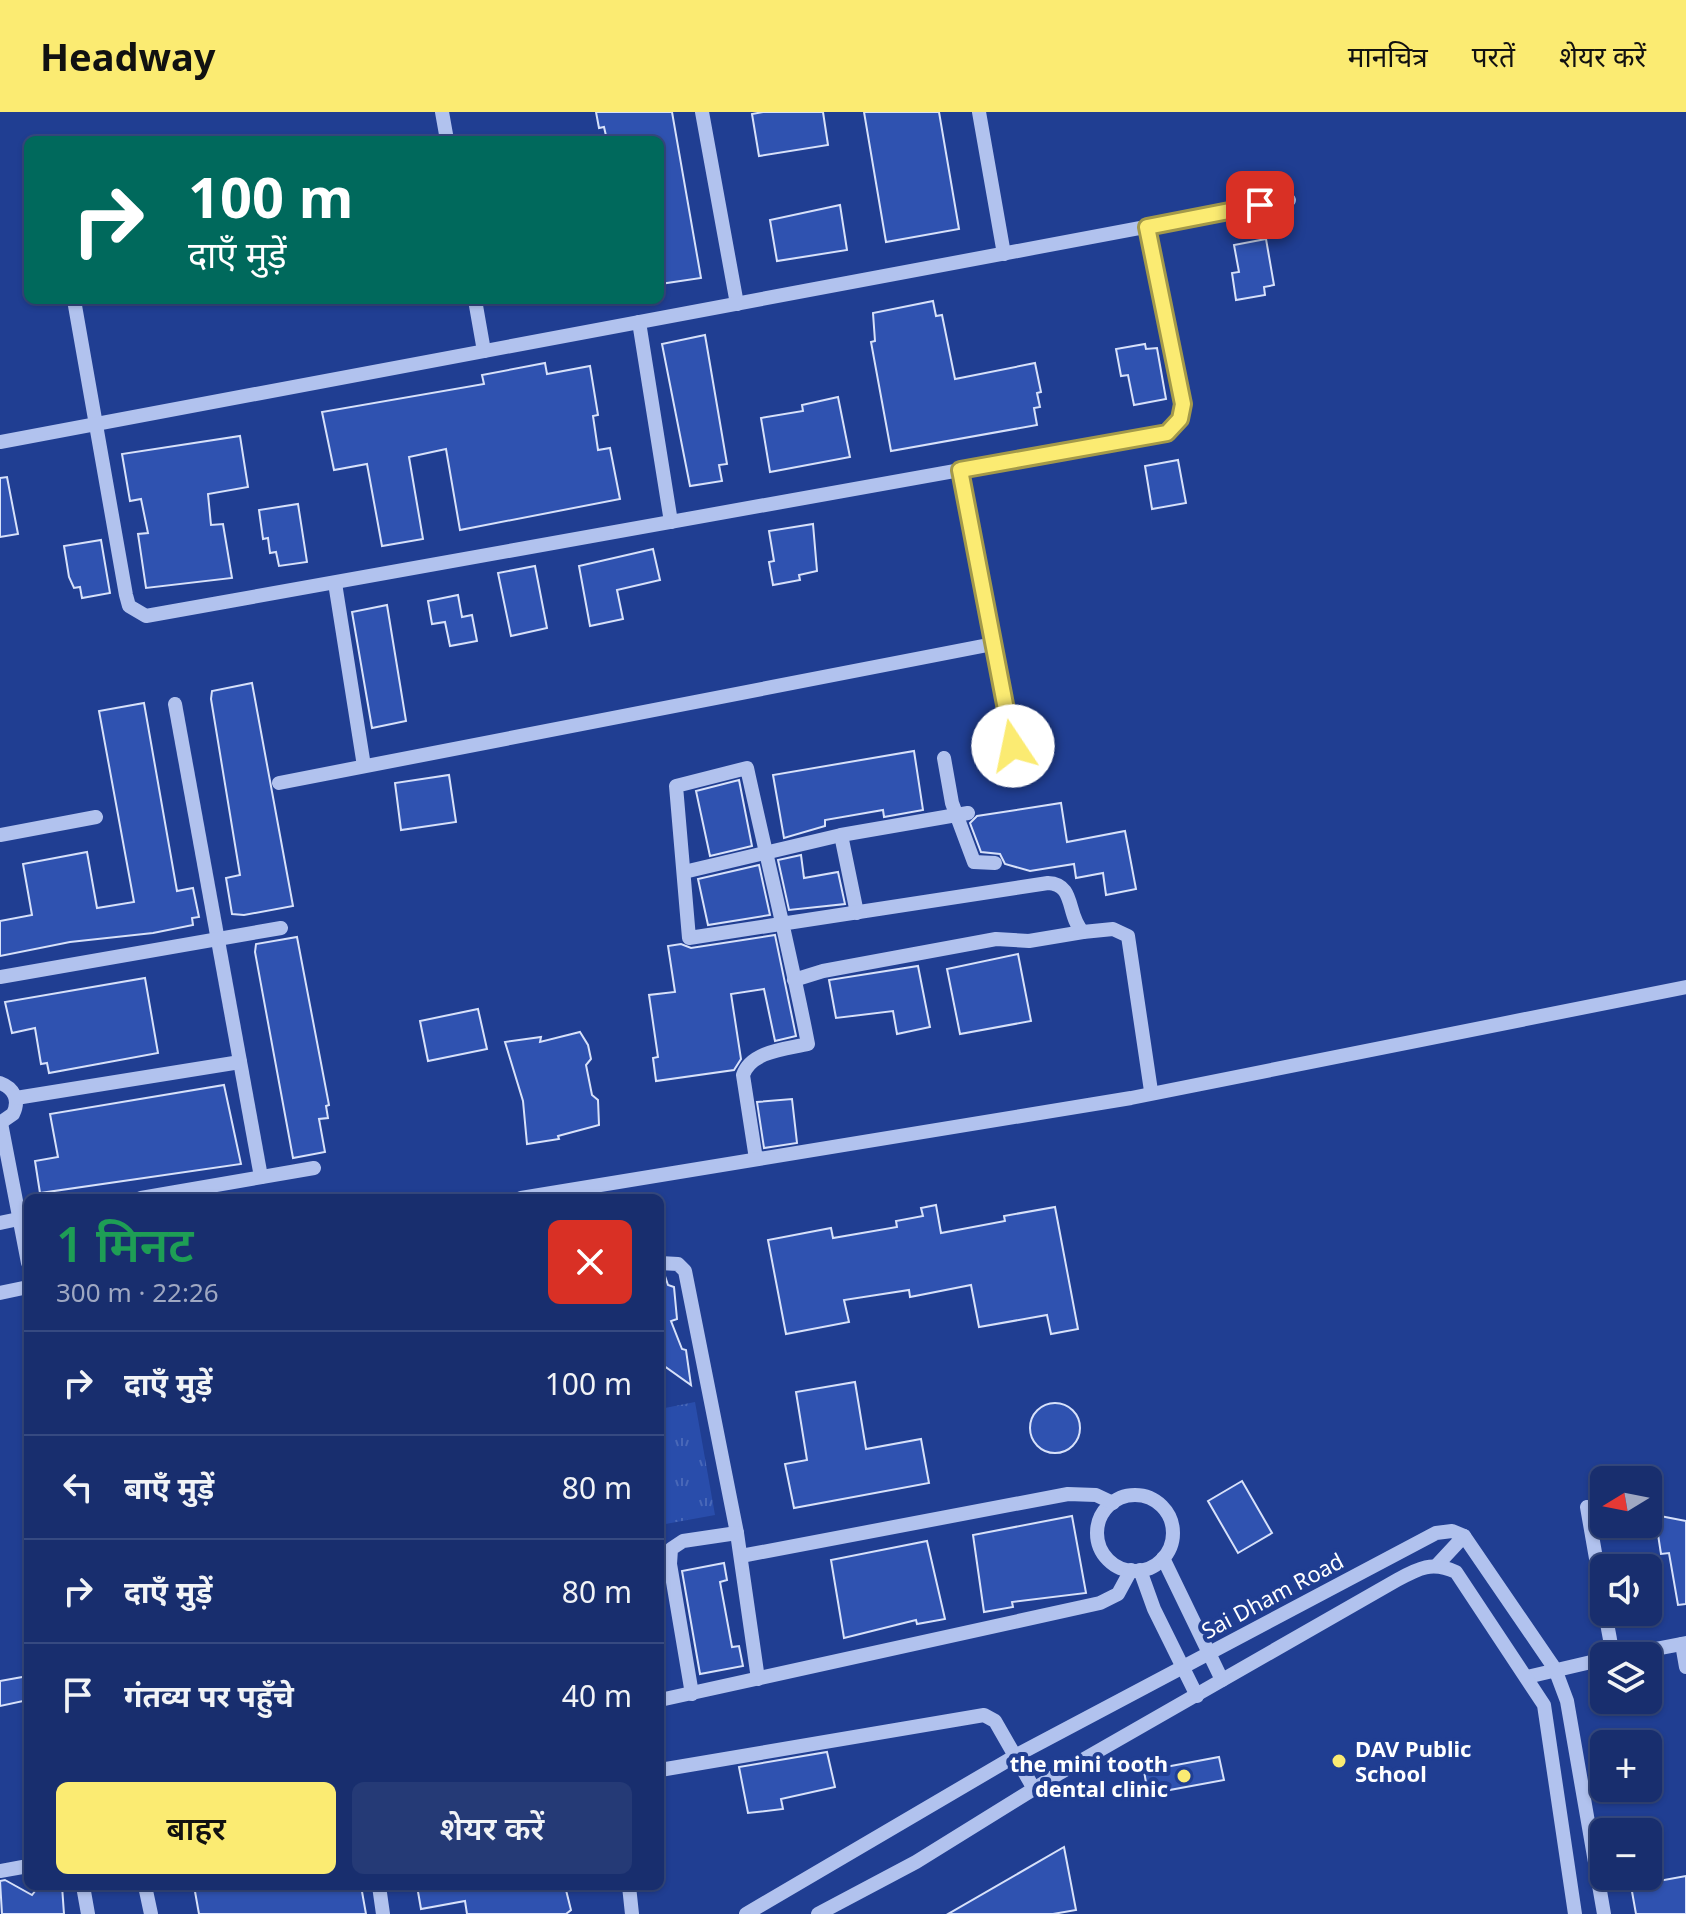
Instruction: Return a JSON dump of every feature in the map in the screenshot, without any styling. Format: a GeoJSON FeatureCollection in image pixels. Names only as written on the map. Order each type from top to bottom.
{"type":"FeatureCollection","features":[{"type":"Feature","properties":{"kind":"street"},"geometry":{"type":"LineString","coordinates":[[442,112],[446,136]]}},
{"type":"Feature","properties":{"kind":"street"},"geometry":{"type":"LineString","coordinates":[[702,112],[737,304]]}},
{"type":"Feature","properties":{"kind":"street"},"geometry":{"type":"LineString","coordinates":[[979,112],[1004,254]]}},
{"type":"Feature","properties":{"kind":"street"},"geometry":{"type":"LineString","coordinates":[[0,442],[1289,200]]}},
{"type":"Feature","properties":{"kind":"street"},"geometry":{"type":"LineString","coordinates":[[75,304],[129,606],[136,613],[160,615],[1167,433],[1180,419],[1183,404],[1147,227]]}},
{"type":"Feature","properties":{"kind":"street"},"geometry":{"type":"LineString","coordinates":[[476,304],[484,351]]}},
{"type":"Feature","properties":{"kind":"street"},"geometry":{"type":"LineString","coordinates":[[639,322],[671,522]]}},
{"type":"Feature","properties":{"kind":"street"},"geometry":{"type":"LineString","coordinates":[[960,470],[1013,746]]}},
{"type":"Feature","properties":{"kind":"street"},"geometry":{"type":"LineString","coordinates":[[335,583],[364,766]]}},
{"type":"Feature","properties":{"kind":"street"},"geometry":{"type":"LineString","coordinates":[[279,783],[993,644]]}},
{"type":"Feature","properties":{"kind":"street"},"geometry":{"type":"LineString","coordinates":[[175,704],[261,1177]]}},
{"type":"Feature","properties":{"kind":"street"},"geometry":{"type":"LineString","coordinates":[[944,758],[952,803],[963,814],[974,862],[995,863]]}},
{"type":"Feature","properties":{"kind":"street"},"geometry":{"type":"LineString","coordinates":[[756,1159],[743,1075],[747,1064],[758,1057],[808,1044],[781,925],[747,768],[676,786],[689,938],[781,925],[1053,883],[1065,889],[1083,932]]}},
{"type":"Feature","properties":{"kind":"street"},"geometry":{"type":"LineString","coordinates":[[684,872],[841,835],[963,814]]}},
{"type":"Feature","properties":{"kind":"street"},"geometry":{"type":"LineString","coordinates":[[0,835],[96,817]]}},
{"type":"Feature","properties":{"kind":"street"},"geometry":{"type":"LineString","coordinates":[[841,835],[857,913]]}},
{"type":"Feature","properties":{"kind":"street"},"geometry":{"type":"LineString","coordinates":[[0,977],[281,928]]}},
{"type":"Feature","properties":{"kind":"street"},"geometry":{"type":"LineString","coordinates":[[794,980],[823,971],[996,939],[1029,941],[1113,929],[1128,936],[1151,1091]]}},
{"type":"Feature","properties":{"kind":"street"},"geometry":{"type":"LineString","coordinates":[[557,1194],[1131,1098],[1151,1091],[1686,987]]}},
{"type":"Feature","properties":{"kind":"street"},"geometry":{"type":"LineString","coordinates":[[16,1098],[240,1062]]}},
{"type":"Feature","properties":{"kind":"street"},"geometry":{"type":"LineString","coordinates":[[0,1083],[12,1090],[16,1098],[13,1114],[0,1123],[24,1218],[0,1223]]}},
{"type":"Feature","properties":{"kind":"street"},"geometry":{"type":"LineString","coordinates":[[164,1194],[314,1168]]}},
{"type":"Feature","properties":{"kind":"street"},"geometry":{"type":"LineString","coordinates":[[664,1263],[678,1264],[685,1271],[737,1533],[758,1679]]}},
{"type":"Feature","properties":{"kind":"street"},"geometry":{"type":"LineString","coordinates":[[0,1293],[24,1288]]}},
{"type":"Feature","properties":{"kind":"street"},"geometry":{"type":"LineString","coordinates":[[741,1556],[1068,1494],[1096,1495],[1113,1503]]}},
{"type":"Feature","properties":{"kind":"street"},"geometry":{"type":"LineString","coordinates":[[664,1699],[1100,1603],[1118,1594],[1136,1570],[1163,1558],[1172,1541],[1173,1529],[1163,1507],[1141,1495],[1128,1495],[1113,1503],[1101,1518],[1099,1543],[1113,1563],[1136,1570],[1197,1696]]}},
{"type":"Feature","properties":{"kind":"street"},"geometry":{"type":"LineString","coordinates":[[1587,1507],[1595,1554]]}},
{"type":"Feature","properties":{"kind":"street","name":"Sai Dham Road"},"geometry":{"type":"LineString","coordinates":[[746,1914],[1017,1755],[1210,1651],[1436,1533],[1452,1531],[1464,1536]]}},
{"type":"Feature","properties":{"kind":"street"},"geometry":{"type":"LineString","coordinates":[[692,1694],[670,1564],[671,1549],[683,1541],[737,1533]]}},
{"type":"Feature","properties":{"kind":"street"},"geometry":{"type":"LineString","coordinates":[[818,1914],[916,1862],[1034,1789],[1408,1574],[1438,1564],[1464,1536],[1555,1669],[1567,1701],[1604,1914]]}},
{"type":"Feature","properties":{"kind":"street"},"geometry":{"type":"LineString","coordinates":[[1163,1558],[1222,1680]]}},
{"type":"Feature","properties":{"kind":"street"},"geometry":{"type":"LineString","coordinates":[[1438,1564],[1456,1572],[1544,1705],[1575,1914]]}},
{"type":"Feature","properties":{"kind":"street"},"geometry":{"type":"LineString","coordinates":[[1662,1648],[1684,1644],[1686,1667]]}},
{"type":"Feature","properties":{"kind":"street"},"geometry":{"type":"LineString","coordinates":[[1527,1677],[1590,1662]]}},
{"type":"Feature","properties":{"kind":"street"},"geometry":{"type":"LineString","coordinates":[[664,1769],[984,1715],[995,1721],[1034,1789]]}},
{"type":"Feature","properties":{"kind":"street"},"geometry":{"type":"LineString","coordinates":[[0,1871],[24,1867]]}},
{"type":"Feature","properties":{"kind":"street"},"geometry":{"type":"LineString","coordinates":[[84,1890],[88,1914]]}},
{"type":"Feature","properties":{"kind":"street"},"geometry":{"type":"LineString","coordinates":[[146,1890],[151,1914]]}},
{"type":"Feature","properties":{"kind":"street"},"geometry":{"type":"LineString","coordinates":[[380,1890],[383,1914]]}},
{"type":"Feature","properties":{"kind":"street"},"geometry":{"type":"LineString","coordinates":[[629,1890],[632,1914]]}},
{"type":"Feature","properties":{"kind":"green space"},"geometry":{"type":"Polygon","coordinates":[[[695,1402],[715,1515],[664,1524],[664,1408],[695,1402]]]}},
{"type":"Feature","properties":{"kind":"building"},"geometry":{"type":"Polygon","coordinates":[[[596,112],[672,112],[701,278],[664,283],[664,136],[606,136],[604,127],[599,128],[596,112]]]}},
{"type":"Feature","properties":{"kind":"building"},"geometry":{"type":"Polygon","coordinates":[[[823,112],[828,145],[759,156],[752,114],[823,112]]]}},
{"type":"Feature","properties":{"kind":"building"},"geometry":{"type":"Polygon","coordinates":[[[864,112],[939,112],[959,229],[886,242],[864,112]]]}},
{"type":"Feature","properties":{"kind":"building"},"geometry":{"type":"Polygon","coordinates":[[[840,205],[847,250],[777,261],[770,220],[840,205]]]}},
{"type":"Feature","properties":{"kind":"building"},"geometry":{"type":"Polygon","coordinates":[[[1266,239],[1274,285],[1264,287],[1265,295],[1236,300],[1232,273],[1239,272],[1234,245],[1266,239]]]}},
{"type":"Feature","properties":{"kind":"building"},"geometry":{"type":"Polygon","coordinates":[[[933,301],[936,316],[942,315],[955,379],[1035,363],[1041,392],[1037,393],[1040,407],[1034,408],[1037,425],[891,451],[871,342],[875,341],[873,313],[933,301]]]}},
{"type":"Feature","properties":{"kind":"building"},"geometry":{"type":"Polygon","coordinates":[[[705,335],[727,464],[719,465],[722,481],[690,486],[662,344],[705,335]]]}},
{"type":"Feature","properties":{"kind":"building"},"geometry":{"type":"Polygon","coordinates":[[[1145,344],[1146,349],[1157,348],[1166,399],[1134,405],[1128,375],[1121,376],[1116,349],[1145,344]]]}},
{"type":"Feature","properties":{"kind":"building"},"geometry":{"type":"Polygon","coordinates":[[[545,363],[547,374],[590,366],[598,415],[593,416],[598,450],[610,448],[620,499],[460,530],[446,449],[409,457],[423,539],[382,546],[367,464],[334,470],[322,412],[484,384],[482,375],[545,363]]]}},
{"type":"Feature","properties":{"kind":"building"},"geometry":{"type":"Polygon","coordinates":[[[838,397],[850,457],[770,472],[761,418],[803,411],[802,405],[838,397]]]}},
{"type":"Feature","properties":{"kind":"building"},"geometry":{"type":"Polygon","coordinates":[[[240,436],[248,487],[208,494],[211,525],[223,524],[232,578],[146,588],[138,534],[148,533],[141,499],[130,501],[122,454],[240,436]]]}},
{"type":"Feature","properties":{"kind":"building"},"geometry":{"type":"Polygon","coordinates":[[[1178,460],[1186,503],[1152,509],[1145,466],[1178,460]]]}},
{"type":"Feature","properties":{"kind":"building"},"geometry":{"type":"Polygon","coordinates":[[[7,477],[18,534],[0,537],[0,478],[7,477]]]}},
{"type":"Feature","properties":{"kind":"building"},"geometry":{"type":"Polygon","coordinates":[[[298,504],[307,562],[279,566],[276,552],[270,553],[268,538],[263,539],[259,510],[298,504]]]}},
{"type":"Feature","properties":{"kind":"building"},"geometry":{"type":"Polygon","coordinates":[[[813,524],[817,571],[799,575],[800,580],[773,585],[769,562],[774,561],[769,531],[813,524]]]}},
{"type":"Feature","properties":{"kind":"building"},"geometry":{"type":"Polygon","coordinates":[[[101,540],[110,593],[82,598],[80,587],[74,588],[69,577],[64,546],[101,540]]]}},
{"type":"Feature","properties":{"kind":"building"},"geometry":{"type":"Polygon","coordinates":[[[653,549],[660,580],[617,590],[623,619],[590,626],[579,566],[653,549]]]}},
{"type":"Feature","properties":{"kind":"building"},"geometry":{"type":"Polygon","coordinates":[[[535,566],[547,628],[511,636],[498,573],[535,566]]]}},
{"type":"Feature","properties":{"kind":"building"},"geometry":{"type":"Polygon","coordinates":[[[458,595],[462,617],[472,615],[477,641],[450,646],[445,622],[432,624],[428,601],[458,595]]]}},
{"type":"Feature","properties":{"kind":"building"},"geometry":{"type":"Polygon","coordinates":[[[387,605],[406,721],[372,728],[352,612],[387,605]]]}},
{"type":"Feature","properties":{"kind":"building"},"geometry":{"type":"Polygon","coordinates":[[[252,683],[293,906],[244,915],[232,914],[226,878],[240,875],[211,699],[212,691],[252,683]]]}},
{"type":"Feature","properties":{"kind":"building"},"geometry":{"type":"Polygon","coordinates":[[[144,703],[177,891],[193,888],[199,917],[192,918],[193,925],[153,933],[70,942],[0,956],[0,921],[32,915],[23,864],[87,852],[97,908],[134,902],[99,711],[144,703]]]}},
{"type":"Feature","properties":{"kind":"building"},"geometry":{"type":"Polygon","coordinates":[[[914,751],[923,810],[884,817],[883,810],[825,820],[825,826],[784,838],[773,775],[914,751]]]}},
{"type":"Feature","properties":{"kind":"building"},"geometry":{"type":"Polygon","coordinates":[[[449,775],[456,822],[401,830],[395,783],[449,775]]]}},
{"type":"Feature","properties":{"kind":"building"},"geometry":{"type":"Polygon","coordinates":[[[739,780],[752,846],[710,856],[696,791],[739,780]]]}},
{"type":"Feature","properties":{"kind":"building"},"geometry":{"type":"Polygon","coordinates":[[[1061,803],[1067,842],[1125,831],[1136,889],[1106,895],[1103,873],[1076,878],[1074,864],[1030,871],[1005,864],[1000,854],[981,852],[970,823],[977,816],[1061,803]]]}},
{"type":"Feature","properties":{"kind":"building"},"geometry":{"type":"Polygon","coordinates":[[[801,855],[804,878],[838,872],[845,904],[789,910],[778,860],[801,855]]]}},
{"type":"Feature","properties":{"kind":"building"},"geometry":{"type":"Polygon","coordinates":[[[759,865],[770,915],[708,925],[698,879],[759,865]]]}},
{"type":"Feature","properties":{"kind":"building"},"geometry":{"type":"Polygon","coordinates":[[[775,935],[796,1036],[775,1041],[764,989],[731,994],[741,1059],[734,1070],[656,1081],[653,1058],[658,1057],[649,995],[675,992],[668,946],[681,944],[691,948],[775,935]]]}},
{"type":"Feature","properties":{"kind":"building"},"geometry":{"type":"Polygon","coordinates":[[[297,937],[329,1105],[326,1106],[328,1118],[319,1119],[325,1152],[293,1158],[255,952],[256,944],[297,937]]]}},
{"type":"Feature","properties":{"kind":"building"},"geometry":{"type":"Polygon","coordinates":[[[1018,954],[1031,1021],[960,1034],[947,969],[1018,954]]]}},
{"type":"Feature","properties":{"kind":"building"},"geometry":{"type":"Polygon","coordinates":[[[918,966],[930,1027],[897,1034],[893,1011],[836,1018],[829,980],[918,966]]]}},
{"type":"Feature","properties":{"kind":"building"},"geometry":{"type":"Polygon","coordinates":[[[145,978],[158,1053],[49,1073],[47,1063],[41,1064],[35,1028],[12,1033],[5,1002],[145,978]]]}},
{"type":"Feature","properties":{"kind":"building"},"geometry":{"type":"Polygon","coordinates":[[[478,1009],[487,1049],[428,1061],[420,1021],[478,1009]]]}},
{"type":"Feature","properties":{"kind":"building"},"geometry":{"type":"Polygon","coordinates":[[[580,1032],[588,1045],[591,1059],[586,1065],[592,1095],[598,1100],[599,1125],[558,1136],[559,1139],[527,1144],[523,1101],[505,1042],[541,1037],[540,1042],[580,1032]]]}},
{"type":"Feature","properties":{"kind":"building"},"geometry":{"type":"Polygon","coordinates":[[[224,1085],[241,1164],[40,1193],[35,1161],[58,1157],[50,1114],[224,1085]]]}},
{"type":"Feature","properties":{"kind":"building"},"geometry":{"type":"Polygon","coordinates":[[[792,1099],[797,1143],[764,1148],[757,1102],[792,1099]]]}},
{"type":"Feature","properties":{"kind":"building"},"geometry":{"type":"Polygon","coordinates":[[[936,1205],[941,1233],[1005,1221],[1004,1216],[1055,1207],[1078,1329],[1051,1334],[1047,1315],[979,1327],[971,1285],[910,1297],[909,1290],[844,1300],[849,1322],[786,1334],[768,1240],[831,1228],[833,1238],[897,1227],[896,1221],[923,1216],[921,1208],[936,1205]]]}},
{"type":"Feature","properties":{"kind":"building"},"geometry":{"type":"Polygon","coordinates":[[[664,1273],[668,1285],[674,1287],[677,1319],[671,1321],[682,1349],[686,1350],[691,1385],[664,1366],[664,1273]]]}},
{"type":"Feature","properties":{"kind":"building"},"geometry":{"type":"Polygon","coordinates":[[[855,1382],[866,1449],[921,1439],[929,1483],[794,1508],[785,1464],[807,1460],[796,1392],[855,1382]]]}},
{"type":"Feature","properties":{"kind":"building"},"geometry":{"type":"Polygon","coordinates":[[[1055,1403],[1072,1411],[1080,1428],[1072,1445],[1055,1453],[1038,1445],[1030,1428],[1038,1411],[1055,1403]]]}},
{"type":"Feature","properties":{"kind":"building"},"geometry":{"type":"Polygon","coordinates":[[[1242,1481],[1272,1533],[1238,1553],[1208,1501],[1242,1481]]]}},
{"type":"Feature","properties":{"kind":"building"},"geometry":{"type":"Polygon","coordinates":[[[1072,1516],[1086,1593],[1012,1602],[1013,1607],[984,1612],[973,1535],[1072,1516]]]}},
{"type":"Feature","properties":{"kind":"building"},"geometry":{"type":"Polygon","coordinates":[[[1662,1516],[1686,1521],[1686,1604],[1678,1605],[1669,1553],[1661,1554],[1659,1538],[1662,1538],[1662,1516]]]}},
{"type":"Feature","properties":{"kind":"building"},"geometry":{"type":"Polygon","coordinates":[[[927,1541],[945,1619],[917,1624],[916,1620],[844,1638],[831,1560],[927,1541]]]}},
{"type":"Feature","properties":{"kind":"building"},"geometry":{"type":"Polygon","coordinates":[[[724,1563],[727,1580],[720,1582],[732,1647],[739,1646],[743,1666],[700,1674],[682,1571],[724,1563]]]}},
{"type":"Feature","properties":{"kind":"building"},"geometry":{"type":"Polygon","coordinates":[[[24,1677],[24,1701],[0,1706],[0,1681],[24,1677]]]}},
{"type":"Feature","properties":{"kind":"building"},"geometry":{"type":"Polygon","coordinates":[[[827,1752],[835,1787],[781,1799],[783,1809],[748,1813],[739,1767],[827,1752]]]}},
{"type":"Feature","properties":{"kind":"building","name":"the mini tooth dental clinic"},"geometry":{"type":"Polygon","coordinates":[[[1219,1757],[1224,1780],[1148,1794],[1144,1771],[1219,1757]]]}},
{"type":"Feature","properties":{"kind":"building"},"geometry":{"type":"Polygon","coordinates":[[[1064,1847],[1076,1910],[1053,1914],[948,1914],[1064,1847]]]}},
{"type":"Feature","properties":{"kind":"building"},"geometry":{"type":"Polygon","coordinates":[[[1686,1876],[1686,1914],[1636,1914],[1632,1890],[1662,1890],[1662,1880],[1686,1876]]]}},
{"type":"Feature","properties":{"kind":"building"},"geometry":{"type":"Polygon","coordinates":[[[5,1880],[32,1895],[36,1890],[62,1890],[64,1914],[2,1914],[0,1881],[5,1880]]]}},
{"type":"Feature","properties":{"kind":"building"},"geometry":{"type":"Polygon","coordinates":[[[195,1890],[362,1890],[366,1914],[199,1914],[195,1890]]]}},
{"type":"Feature","properties":{"kind":"building"},"geometry":{"type":"Polygon","coordinates":[[[418,1890],[566,1890],[571,1910],[566,1914],[467,1914],[465,1901],[421,1909],[418,1890]]]}},
{"type":"Feature","properties":{"kind":"place","name":"DAV Public School"},"geometry":{"type":"Point","coordinates":[1339,1761]}},
{"type":"Feature","properties":{"kind":"place","name":"the mini tooth dental clinic"},"geometry":{"type":"Point","coordinates":[1184,1776]}},
{"type":"Feature","properties":{"kind":"route"},"geometry":{"type":"LineString","coordinates":[[1013,746],[960,470],[1167,433],[1180,419],[1183,404],[1147,227],[1260,205]]}}]}
